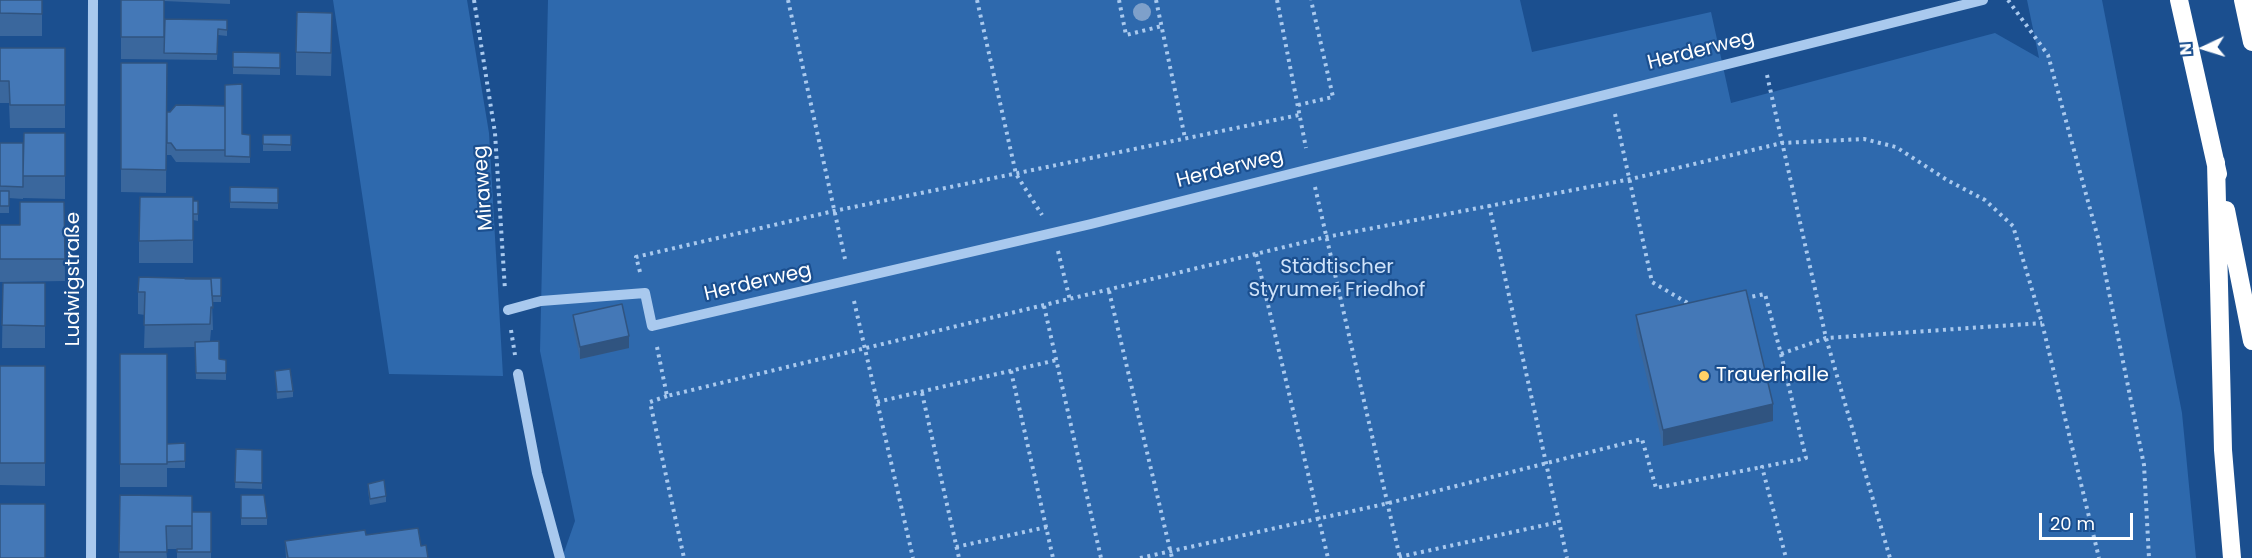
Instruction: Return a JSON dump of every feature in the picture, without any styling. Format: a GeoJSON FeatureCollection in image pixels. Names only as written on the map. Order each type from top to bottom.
{"type":"FeatureCollection","features":[{"type":"Feature","properties":{"kind":"highway"},"geometry":{"type":"LineString","coordinates":[[2179,0],[2216,162],[2252,341]]}},
{"type":"Feature","properties":{"kind":"highway"},"geometry":{"type":"LineString","coordinates":[[2243,0],[2252,42]]}},
{"type":"Feature","properties":{"kind":"highway"},"geometry":{"type":"LineString","coordinates":[[2216,162],[2223,450],[2232,558]]}},
{"type":"Feature","properties":{"kind":"street","name":"Ludwigstraße"},"geometry":{"type":"LineString","coordinates":[[91,558],[93,0]]}},
{"type":"Feature","properties":{"kind":"street","name":"Herderweg"},"geometry":{"type":"LineString","coordinates":[[652,326],[1053,233],[1983,0]]}},
{"type":"Feature","properties":{"kind":"street"},"geometry":{"type":"LineString","coordinates":[[508,310],[541,301],[645,293],[652,326]]}},
{"type":"Feature","properties":{"kind":"street"},"geometry":{"type":"LineString","coordinates":[[518,374],[537,473],[560,558]]}},
{"type":"Feature","properties":{"kind":"path","name":"Miraweg"},"geometry":{"type":"LineString","coordinates":[[474,0],[495,134],[508,310],[518,374]]}},
{"type":"Feature","properties":{"kind":"path"},"geometry":{"type":"LineString","coordinates":[[977,0],[1016,174],[1053,233],[1070,300]]}},
{"type":"Feature","properties":{"kind":"path"},"geometry":{"type":"LineString","coordinates":[[1119,0],[1126,35],[1162,26]]}},
{"type":"Feature","properties":{"kind":"path"},"geometry":{"type":"LineString","coordinates":[[1156,0],[1185,138]]}},
{"type":"Feature","properties":{"kind":"path"},"geometry":{"type":"LineString","coordinates":[[1277,0],[1299,115],[1389,503],[1399,558],[1559,522]]}},
{"type":"Feature","properties":{"kind":"path"},"geometry":{"type":"LineString","coordinates":[[1298,105],[1333,97],[1312,0]]}},
{"type":"Feature","properties":{"kind":"path"},"geometry":{"type":"LineString","coordinates":[[2008,0],[2048,55],[2098,238],[2144,465],[2149,558]]}},
{"type":"Feature","properties":{"kind":"path"},"geometry":{"type":"LineString","coordinates":[[1763,54],[1826,338],[1890,558]]}},
{"type":"Feature","properties":{"kind":"path"},"geometry":{"type":"LineString","coordinates":[[1609,93],[1631,179],[1652,282],[1696,308]]}},
{"type":"Feature","properties":{"kind":"path"},"geometry":{"type":"LineString","coordinates":[[645,293],[636,257],[834,211],[1299,115]]}},
{"type":"Feature","properties":{"kind":"path"},"geometry":{"type":"LineString","coordinates":[[684,558],[650,402],[1326,237],[1631,179],[1782,143],[1864,139],[1896,147],[1947,180],[1985,200],[2013,226],[2042,323],[2099,558]]}},
{"type":"Feature","properties":{"kind":"path"},"geometry":{"type":"LineString","coordinates":[[1489,206],[1567,558]]}},
{"type":"Feature","properties":{"kind":"path"},"geometry":{"type":"LineString","coordinates":[[1256,254],[1328,558]]}},
{"type":"Feature","properties":{"kind":"path"},"geometry":{"type":"LineString","coordinates":[[1109,291],[1172,558]]}},
{"type":"Feature","properties":{"kind":"path"},"geometry":{"type":"LineString","coordinates":[[1140,558],[1389,503],[1642,439],[1656,488],[1806,458],[1765,294],[1742,299]]}},
{"type":"Feature","properties":{"kind":"path"},"geometry":{"type":"LineString","coordinates":[[1044,306],[1101,558]]}},
{"type":"Feature","properties":{"kind":"path"},"geometry":{"type":"LineString","coordinates":[[1781,354],[1826,338],[2042,323]]}},
{"type":"Feature","properties":{"kind":"path"},"geometry":{"type":"LineString","coordinates":[[652,326],[667,396]]}},
{"type":"Feature","properties":{"kind":"path"},"geometry":{"type":"LineString","coordinates":[[877,402],[1057,360]]}},
{"type":"Feature","properties":{"kind":"path"},"geometry":{"type":"LineString","coordinates":[[1011,370],[1053,558]]}},
{"type":"Feature","properties":{"kind":"path"},"geometry":{"type":"LineString","coordinates":[[922,393],[958,558]]}},
{"type":"Feature","properties":{"kind":"path"},"geometry":{"type":"LineString","coordinates":[[1762,467],[1786,558]]}},
{"type":"Feature","properties":{"kind":"path"},"geometry":{"type":"LineString","coordinates":[[956,547],[1047,527]]}},
{"type":"Feature","properties":{"kind":"green space"},"geometry":{"type":"Polygon","coordinates":[[[333,0],[467,0],[489,133],[503,376],[389,374],[333,0]]]}},
{"type":"Feature","properties":{"kind":"green space","name":"Städtischer Styrumer Friedhof"},"geometry":{"type":"Polygon","coordinates":[[[548,0],[1520,0],[1532,52],[1711,12],[1731,103],[1995,33],[2039,58],[2027,0],[2102,0],[2182,413],[2196,558],[562,558],[575,521],[540,351],[548,0]]]}},
{"type":"Feature","properties":{"kind":"building"},"geometry":{"type":"Polygon","coordinates":[[[0,0],[42,0],[42,14],[0,13],[0,0]]]}},
{"type":"Feature","properties":{"kind":"building"},"geometry":{"type":"Polygon","coordinates":[[[121,0],[164,0],[164,37],[121,37],[121,0]]]}},
{"type":"Feature","properties":{"kind":"building"},"geometry":{"type":"Polygon","coordinates":[[[297,12],[332,13],[331,53],[296,52],[297,12]]]}},
{"type":"Feature","properties":{"kind":"building"},"geometry":{"type":"Polygon","coordinates":[[[165,19],[227,20],[227,30],[218,29],[217,54],[164,53],[165,19]]]}},
{"type":"Feature","properties":{"kind":"building"},"geometry":{"type":"Polygon","coordinates":[[[0,48],[65,48],[65,105],[10,105],[9,81],[0,81],[0,48]]]}},
{"type":"Feature","properties":{"kind":"building"},"geometry":{"type":"Polygon","coordinates":[[[233,52],[280,53],[280,68],[233,67],[233,52]]]}},
{"type":"Feature","properties":{"kind":"building"},"geometry":{"type":"Polygon","coordinates":[[[121,63],[167,63],[166,170],[121,169],[121,63]]]}},
{"type":"Feature","properties":{"kind":"building"},"geometry":{"type":"Polygon","coordinates":[[[242,84],[242,134],[250,135],[250,157],[225,156],[225,85],[242,84]]]}},
{"type":"Feature","properties":{"kind":"building"},"geometry":{"type":"Polygon","coordinates":[[[176,105],[225,106],[225,150],[176,150],[171,143],[167,143],[167,112],[170,112],[176,105]]]}},
{"type":"Feature","properties":{"kind":"building"},"geometry":{"type":"Polygon","coordinates":[[[24,133],[65,133],[65,176],[23,176],[24,133]]]}},
{"type":"Feature","properties":{"kind":"building"},"geometry":{"type":"Polygon","coordinates":[[[263,135],[291,135],[291,145],[263,144],[263,135]]]}},
{"type":"Feature","properties":{"kind":"building"},"geometry":{"type":"Polygon","coordinates":[[[0,143],[23,143],[23,187],[0,186],[0,143]]]}},
{"type":"Feature","properties":{"kind":"building"},"geometry":{"type":"Polygon","coordinates":[[[230,187],[278,188],[278,203],[230,202],[230,187]]]}},
{"type":"Feature","properties":{"kind":"building"},"geometry":{"type":"Polygon","coordinates":[[[0,191],[9,191],[9,206],[0,206],[0,191]]]}},
{"type":"Feature","properties":{"kind":"building"},"geometry":{"type":"Polygon","coordinates":[[[140,197],[193,197],[193,240],[139,241],[140,197]]]}},
{"type":"Feature","properties":{"kind":"building"},"geometry":{"type":"Polygon","coordinates":[[[193,201],[198,201],[198,214],[193,214],[193,201]]]}},
{"type":"Feature","properties":{"kind":"building"},"geometry":{"type":"Polygon","coordinates":[[[20,202],[64,202],[65,259],[0,259],[0,225],[20,225],[20,202]]]}},
{"type":"Feature","properties":{"kind":"building"},"geometry":{"type":"Polygon","coordinates":[[[139,277],[211,279],[213,308],[211,307],[210,324],[144,325],[145,292],[138,292],[139,277]]]}},
{"type":"Feature","properties":{"kind":"building"},"geometry":{"type":"Polygon","coordinates":[[[185,278],[221,278],[221,296],[212,296],[211,279],[185,278]]]}},
{"type":"Feature","properties":{"kind":"building"},"geometry":{"type":"Polygon","coordinates":[[[3,283],[45,283],[45,326],[2,325],[3,283]]]}},
{"type":"Feature","properties":{"kind":"building","name":"Trauerhalle"},"geometry":{"type":"Polygon","coordinates":[[[1746,290],[1773,404],[1663,430],[1636,315],[1746,290]]]}},
{"type":"Feature","properties":{"kind":"building"},"geometry":{"type":"Polygon","coordinates":[[[622,304],[629,336],[580,347],[573,315],[622,304]]]}},
{"type":"Feature","properties":{"kind":"building"},"geometry":{"type":"Polygon","coordinates":[[[219,341],[219,359],[226,360],[226,373],[196,373],[195,342],[219,341]]]}},
{"type":"Feature","properties":{"kind":"building"},"geometry":{"type":"Polygon","coordinates":[[[120,354],[167,354],[167,464],[120,464],[120,354]]]}},
{"type":"Feature","properties":{"kind":"building"},"geometry":{"type":"Polygon","coordinates":[[[0,366],[45,366],[45,463],[0,463],[0,366]]]}},
{"type":"Feature","properties":{"kind":"building"},"geometry":{"type":"Polygon","coordinates":[[[290,369],[293,391],[277,392],[275,371],[290,369]]]}},
{"type":"Feature","properties":{"kind":"building"},"geometry":{"type":"Polygon","coordinates":[[[185,443],[185,461],[167,462],[167,444],[185,443]]]}},
{"type":"Feature","properties":{"kind":"building"},"geometry":{"type":"Polygon","coordinates":[[[236,449],[262,450],[262,483],[235,482],[236,449]]]}},
{"type":"Feature","properties":{"kind":"building"},"geometry":{"type":"Polygon","coordinates":[[[384,480],[386,496],[370,499],[368,484],[384,480]]]}},
{"type":"Feature","properties":{"kind":"building"},"geometry":{"type":"Polygon","coordinates":[[[120,495],[192,496],[192,526],[166,526],[167,552],[119,552],[120,495]]]}},
{"type":"Feature","properties":{"kind":"building"},"geometry":{"type":"Polygon","coordinates":[[[241,495],[264,495],[267,518],[241,518],[241,495]]]}},
{"type":"Feature","properties":{"kind":"building"},"geometry":{"type":"Polygon","coordinates":[[[0,504],[45,504],[45,558],[0,558],[0,504]]]}},
{"type":"Feature","properties":{"kind":"building"},"geometry":{"type":"Polygon","coordinates":[[[192,512],[211,512],[211,552],[177,552],[177,549],[192,549],[192,512]]]}},
{"type":"Feature","properties":{"kind":"building"},"geometry":{"type":"Polygon","coordinates":[[[418,528],[421,546],[426,545],[428,558],[288,558],[285,541],[365,530],[366,535],[418,528]]]}},
{"type":"Feature","properties":{"kind":"place","name":"Trauerhalle"},"geometry":{"type":"Point","coordinates":[1704,376]}}]}
